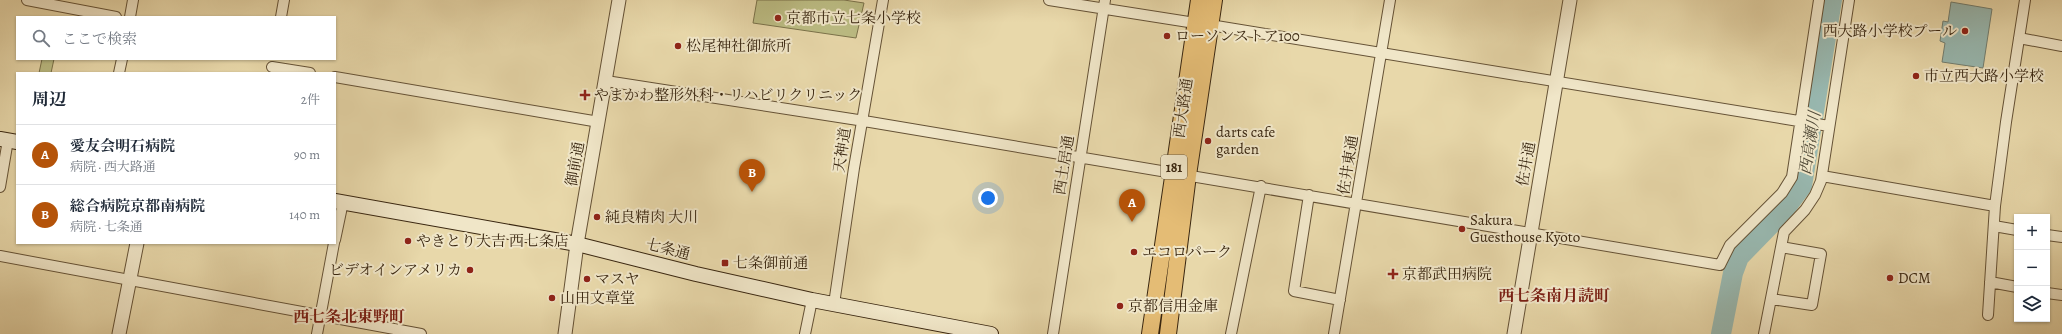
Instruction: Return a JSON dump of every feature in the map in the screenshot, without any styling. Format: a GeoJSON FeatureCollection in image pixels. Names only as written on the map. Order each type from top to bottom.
{"type":"FeatureCollection","features":[{"type":"Feature","properties":{"kind":"main road","name":"西大路通"},"geometry":{"type":"LineString","coordinates":[[1199,0],[1203,24]]}},
{"type":"Feature","properties":{"kind":"main road","name":"西大路通"},"geometry":{"type":"LineString","coordinates":[[1150,334],[1181,174],[1203,24],[1214,0]]}},
{"type":"Feature","properties":{"kind":"main road","name":"西大路通"},"geometry":{"type":"LineString","coordinates":[[1168,334],[1181,174]]}},
{"type":"Feature","properties":{"kind":"main road","name":"七条通"},"geometry":{"type":"LineString","coordinates":[[339,201],[577,244],[696,274],[812,300],[960,332],[991,334]]}},
{"type":"Feature","properties":{"kind":"street"},"geometry":{"type":"LineString","coordinates":[[27,0],[111,16]]}},
{"type":"Feature","properties":{"kind":"street"},"geometry":{"type":"LineString","coordinates":[[130,16],[133,0]]}},
{"type":"Feature","properties":{"kind":"street"},"geometry":{"type":"LineString","coordinates":[[281,16],[284,0]]}},
{"type":"Feature","properties":{"kind":"street","name":"御前通"},"geometry":{"type":"LineString","coordinates":[[565,334],[577,244],[606,82],[616,0]]}},
{"type":"Feature","properties":{"kind":"street","name":"天神道"},"geometry":{"type":"LineString","coordinates":[[834,304],[862,121],[883,0]]}},
{"type":"Feature","properties":{"kind":"street"},"geometry":{"type":"LineString","coordinates":[[1049,0],[1104,4],[1203,24],[1556,80],[1829,126]]}},
{"type":"Feature","properties":{"kind":"street","name":"佐井東通"},"geometry":{"type":"LineString","coordinates":[[1334,334],[1390,0]]}},
{"type":"Feature","properties":{"kind":"street","name":"佐井通"},"geometry":{"type":"LineString","coordinates":[[1514,334],[1570,0]]}},
{"type":"Feature","properties":{"kind":"street"},"geometry":{"type":"LineString","coordinates":[[606,82],[862,121],[1261,186],[1720,265],[1730,245],[1782,193],[1792,177],[1819,0]]}},
{"type":"Feature","properties":{"kind":"street"},"geometry":{"type":"LineString","coordinates":[[1764,334],[1784,232],[1812,200],[1822,176],[1849,0]]}},
{"type":"Feature","properties":{"kind":"street"},"geometry":{"type":"LineString","coordinates":[[1988,315],[1995,206],[2006,122],[2025,0]]}},
{"type":"Feature","properties":{"kind":"street","name":"西土居通"},"geometry":{"type":"LineString","coordinates":[[1053,334],[1104,4]]}},
{"type":"Feature","properties":{"kind":"street"},"geometry":{"type":"LineString","coordinates":[[2019,38],[2062,46]]}},
{"type":"Feature","properties":{"kind":"street"},"geometry":{"type":"LineString","coordinates":[[119,72],[122,60]]}},
{"type":"Feature","properties":{"kind":"street"},"geometry":{"type":"LineString","coordinates":[[272,66],[305,72]]}},
{"type":"Feature","properties":{"kind":"street"},"geometry":{"type":"LineString","coordinates":[[336,77],[599,122]]}},
{"type":"Feature","properties":{"kind":"street"},"geometry":{"type":"LineString","coordinates":[[0,187],[8,140]]}},
{"type":"Feature","properties":{"kind":"street"},"geometry":{"type":"LineString","coordinates":[[1822,176],[1995,206]]}},
{"type":"Feature","properties":{"kind":"street"},"geometry":{"type":"LineString","coordinates":[[1231,334],[1261,186]]}},
{"type":"Feature","properties":{"kind":"street"},"geometry":{"type":"LineString","coordinates":[[1309,195],[1294,290],[1340,300]]}},
{"type":"Feature","properties":{"kind":"street"},"geometry":{"type":"LineString","coordinates":[[336,230],[339,201]]}},
{"type":"Feature","properties":{"kind":"street"},"geometry":{"type":"LineString","coordinates":[[1994,226],[2014,229]]}},
{"type":"Feature","properties":{"kind":"street"},"geometry":{"type":"LineString","coordinates":[[2050,235],[2062,237]]}},
{"type":"Feature","properties":{"kind":"street"},"geometry":{"type":"LineString","coordinates":[[119,334],[137,244]]}},
{"type":"Feature","properties":{"kind":"street"},"geometry":{"type":"LineString","coordinates":[[316,334],[334,244]]}},
{"type":"Feature","properties":{"kind":"street"},"geometry":{"type":"LineString","coordinates":[[1770,299],[1812,305],[1821,254],[1781,247]]}},
{"type":"Feature","properties":{"kind":"street"},"geometry":{"type":"LineString","coordinates":[[0,256],[421,334]]}},
{"type":"Feature","properties":{"kind":"street"},"geometry":{"type":"LineString","coordinates":[[1990,282],[2014,286]]}},
{"type":"Feature","properties":{"kind":"street"},"geometry":{"type":"LineString","coordinates":[[2050,293],[2062,295]]}},
{"type":"Feature","properties":{"kind":"street"},"geometry":{"type":"LineString","coordinates":[[805,334],[812,300]]}},
{"type":"Feature","properties":{"kind":"green space"},"geometry":{"type":"Polygon","coordinates":[[[757,0],[844,0],[864,3],[856,38],[753,23],[757,0]]]}},
{"type":"Feature","properties":{"kind":"green space"},"geometry":{"type":"Polygon","coordinates":[[[42,60],[54,60],[51,72],[39,72],[42,60]]]}},
{"type":"Feature","properties":{"kind":"water","name":"西大路小学校プール"},"geometry":{"type":"Polygon","coordinates":[[[1951,2],[1992,9],[1983,68],[1942,62],[1945,43],[1940,41],[1943,21],[1948,22],[1951,2]]]}},
{"type":"Feature","properties":{"kind":"waterway","name":"西高瀬川"},"geometry":{"type":"LineString","coordinates":[[1721,334],[1733,273],[1739,257],[1781,214],[1802,186],[1832,0]]}},
{"type":"Feature","properties":{"kind":"place","name":"京都市立七条小学校"},"geometry":{"type":"Point","coordinates":[778,18]}},
{"type":"Feature","properties":{"kind":"place","name":"西大路小学校プール"},"geometry":{"type":"Point","coordinates":[1965,31]}},
{"type":"Feature","properties":{"kind":"place","name":"ローソンストア100"},"geometry":{"type":"Point","coordinates":[1167,36]}},
{"type":"Feature","properties":{"kind":"place","name":"松尾神社御旅所"},"geometry":{"type":"Point","coordinates":[678,46]}},
{"type":"Feature","properties":{"kind":"place","name":"市立西大路小学校"},"geometry":{"type":"Point","coordinates":[1916,76]}},
{"type":"Feature","properties":{"kind":"place","name":"やまかわ整形外科・リハビリクリニック"},"geometry":{"type":"Point","coordinates":[585,95]}},
{"type":"Feature","properties":{"kind":"place","name":"darts cafe garden"},"geometry":{"type":"Point","coordinates":[1208,141]}},
{"type":"Feature","properties":{"kind":"place","name":"総合病院京都南病院"},"geometry":{"type":"Point","coordinates":[752,192]}},
{"type":"Feature","properties":{"kind":"place","name":"純良精肉 大川"},"geometry":{"type":"Point","coordinates":[597,217]}},
{"type":"Feature","properties":{"kind":"place","name":"愛友会明石病院"},"geometry":{"type":"Point","coordinates":[1132,222]}},
{"type":"Feature","properties":{"kind":"place","name":"Sakura Guesthouse Kyoto"},"geometry":{"type":"Point","coordinates":[1462,229]}},
{"type":"Feature","properties":{"kind":"place","name":"やきとり大吉 西七条店"},"geometry":{"type":"Point","coordinates":[408,241]}},
{"type":"Feature","properties":{"kind":"place","name":"エコロパーク"},"geometry":{"type":"Point","coordinates":[1134,252]}},
{"type":"Feature","properties":{"kind":"place","name":"七条御前通"},"geometry":{"type":"Point","coordinates":[725,263]}},
{"type":"Feature","properties":{"kind":"place","name":"ビデオインアメリカ"},"geometry":{"type":"Point","coordinates":[470,270]}},
{"type":"Feature","properties":{"kind":"place","name":"京都武田病院"},"geometry":{"type":"Point","coordinates":[1393,274]}},
{"type":"Feature","properties":{"kind":"place","name":"DCM"},"geometry":{"type":"Point","coordinates":[1890,278]}},
{"type":"Feature","properties":{"kind":"place","name":"マスヤ"},"geometry":{"type":"Point","coordinates":[587,279]}},
{"type":"Feature","properties":{"kind":"place","name":"山田文章堂"},"geometry":{"type":"Point","coordinates":[552,298]}},
{"type":"Feature","properties":{"kind":"place","name":"京都信用金庫"},"geometry":{"type":"Point","coordinates":[1120,306]}},
{"type":"Feature","properties":{"kind":"district","name":"西七条南月読町"},"geometry":{"type":"Point","coordinates":[1554,295]}},
{"type":"Feature","properties":{"kind":"district","name":"西七条北東野町"},"geometry":{"type":"Point","coordinates":[349,316]}}]}
